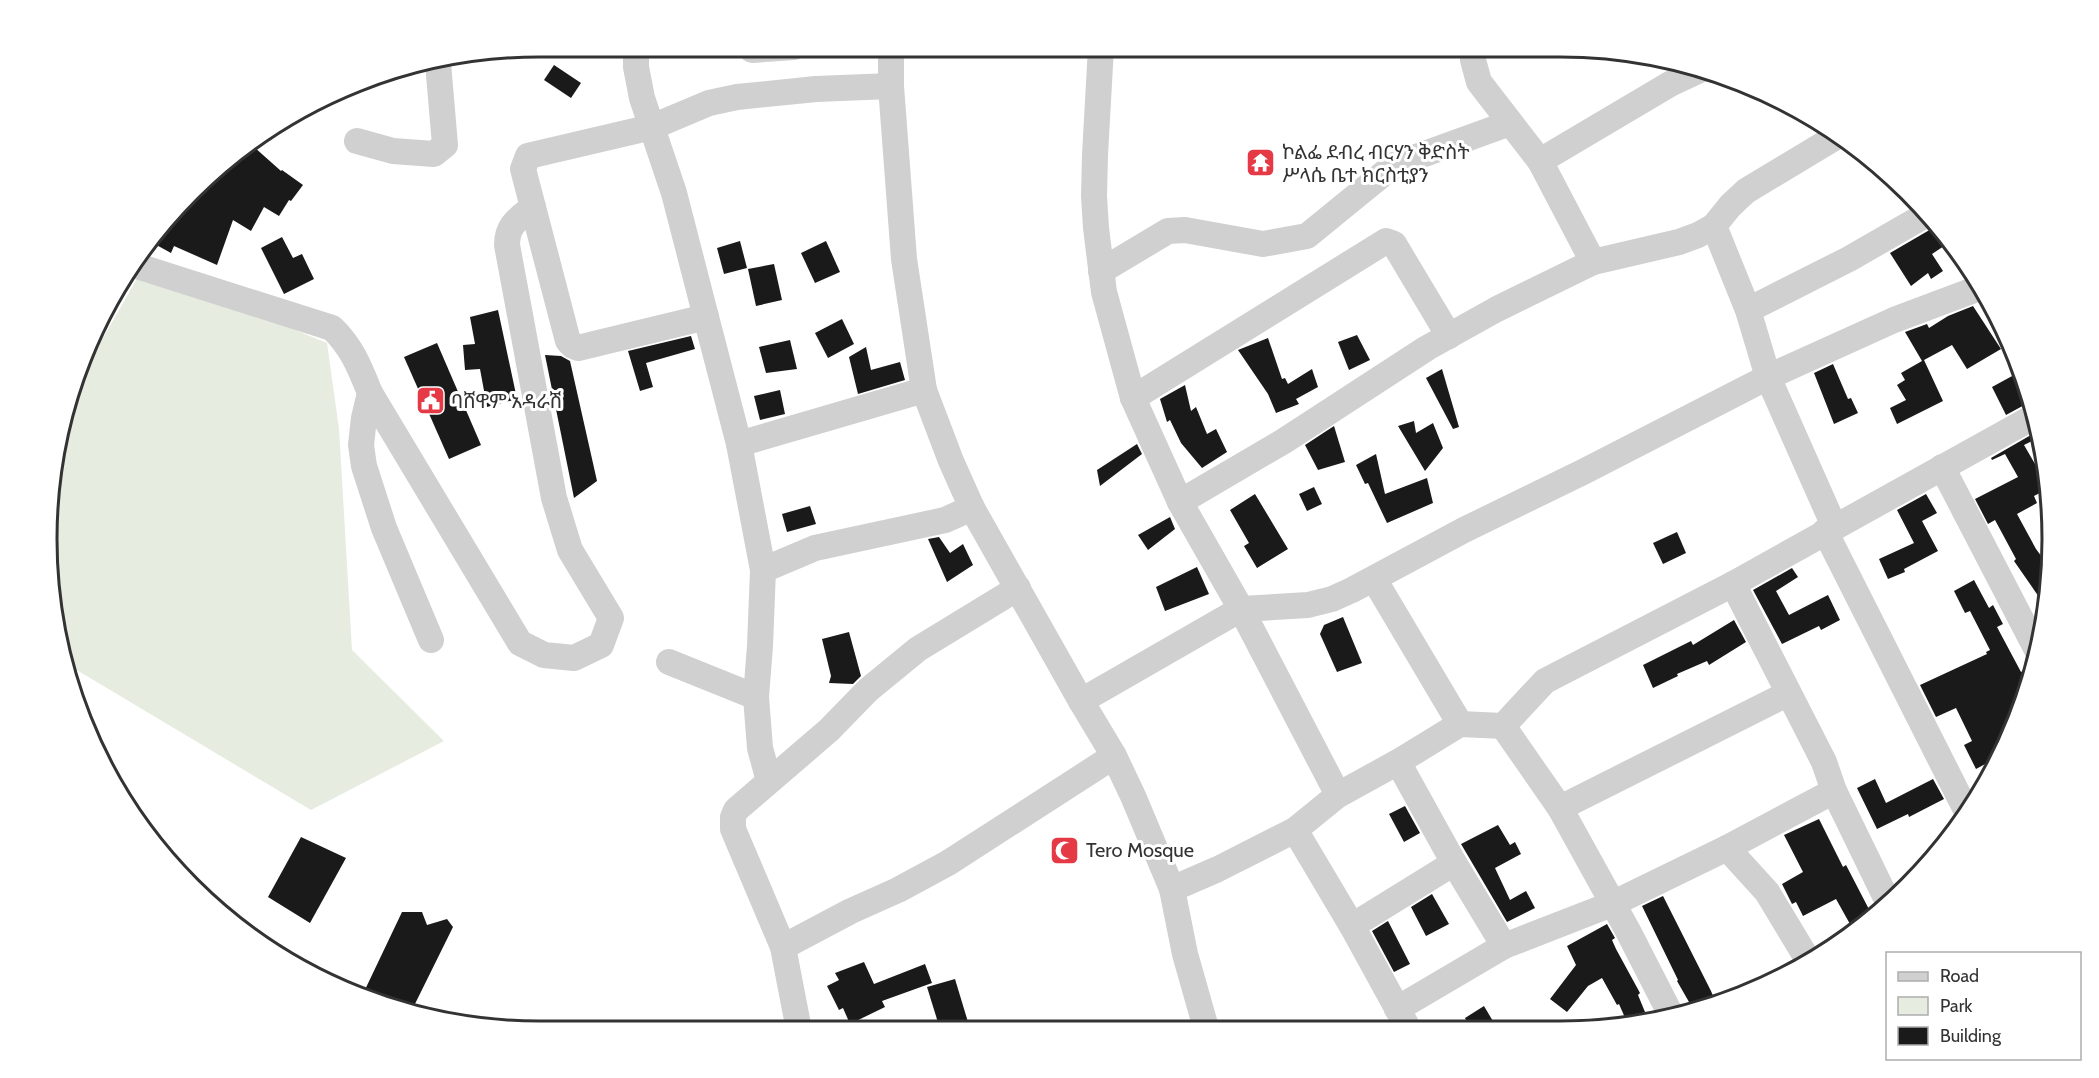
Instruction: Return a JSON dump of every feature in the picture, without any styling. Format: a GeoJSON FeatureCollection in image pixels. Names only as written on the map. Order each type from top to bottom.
{"type":"FeatureCollection","features":[{"type":"Feature","properties":{"kind":"street"},"geometry":{"type":"LineString","coordinates":[[637,57],[638,83],[674,194],[739,444],[764,570],[756,697],[760,748],[769,781]]}},
{"type":"Feature","properties":{"kind":"street"},"geometry":{"type":"LineString","coordinates":[[891,57],[891,86],[904,259],[924,390],[972,508],[1114,756],[1147,827],[1172,889],[1185,954],[1204,1021]]}},
{"type":"Feature","properties":{"kind":"street"},"geometry":{"type":"LineString","coordinates":[[1101,57],[1094,196],[1101,271],[1104,292],[1133,398],[1180,502],[1241,609],[1338,795]]}},
{"type":"Feature","properties":{"kind":"street"},"geometry":{"type":"LineString","coordinates":[[1474,57],[1479,82],[1540,161],[1593,262]]}},
{"type":"Feature","properties":{"kind":"street"},"geometry":{"type":"LineString","coordinates":[[357,141],[393,150],[434,154],[445,145],[438,67]]}},
{"type":"Feature","properties":{"kind":"street"},"geometry":{"type":"LineString","coordinates":[[1540,161],[1689,74]]}},
{"type":"Feature","properties":{"kind":"street"},"geometry":{"type":"LineString","coordinates":[[706,317],[578,348],[573,346],[568,340],[523,170],[528,156],[652,128],[709,103],[736,97],[816,89],[891,86]]}},
{"type":"Feature","properties":{"kind":"street"},"geometry":{"type":"LineString","coordinates":[[1101,271],[1168,231],[1185,230],[1263,244],[1307,236],[1394,165],[1510,123]]}},
{"type":"Feature","properties":{"kind":"street"},"geometry":{"type":"LineString","coordinates":[[1180,502],[1284,441],[1427,348],[1497,309],[1593,262],[1679,242],[1698,235],[1714,226],[1746,191],[1831,140]]}},
{"type":"Feature","properties":{"kind":"street"},"geometry":{"type":"LineString","coordinates":[[141,267],[332,328],[345,340],[358,362],[370,393],[520,643],[544,655],[574,658],[601,645],[611,618],[570,550],[554,498],[507,245],[507,234],[512,225],[533,207]]}},
{"type":"Feature","properties":{"kind":"street"},"geometry":{"type":"LineString","coordinates":[[1748,310],[1849,259],[1920,218]]}},
{"type":"Feature","properties":{"kind":"street"},"geometry":{"type":"LineString","coordinates":[[1714,226],[1748,310],[1768,377],[1830,529],[1963,804]]}},
{"type":"Feature","properties":{"kind":"street"},"geometry":{"type":"LineString","coordinates":[[1133,398],[1386,241],[1394,244],[1449,336]]}},
{"type":"Feature","properties":{"kind":"street"},"geometry":{"type":"LineString","coordinates":[[1081,701],[1241,609],[1308,605],[1332,599],[1768,377],[1894,320],[1973,291]]}},
{"type":"Feature","properties":{"kind":"street"},"geometry":{"type":"LineString","coordinates":[[739,444],[924,390]]}},
{"type":"Feature","properties":{"kind":"street"},"geometry":{"type":"LineString","coordinates":[[370,393],[361,445],[364,466],[384,528],[431,640]]}},
{"type":"Feature","properties":{"kind":"street"},"geometry":{"type":"LineString","coordinates":[[1172,889],[1218,869],[1295,830],[1338,795],[1460,724],[1503,726],[1545,681],[1733,584],[2027,420]]}},
{"type":"Feature","properties":{"kind":"street"},"geometry":{"type":"LineString","coordinates":[[1942,467],[2032,640]]}},
{"type":"Feature","properties":{"kind":"street"},"geometry":{"type":"LineString","coordinates":[[764,570],[815,548],[945,520],[972,508]]}},
{"type":"Feature","properties":{"kind":"street"},"geometry":{"type":"LineString","coordinates":[[1374,579],[1460,724]]}},
{"type":"Feature","properties":{"kind":"street"},"geometry":{"type":"LineString","coordinates":[[1733,584],[1787,694],[1824,762],[1834,791],[1885,895]]}},
{"type":"Feature","properties":{"kind":"street"},"geometry":{"type":"LineString","coordinates":[[797,1021],[783,947],[736,837],[733,824],[736,810],[829,730],[868,690],[918,649],[1018,588]]}},
{"type":"Feature","properties":{"kind":"street"},"geometry":{"type":"LineString","coordinates":[[669,662],[756,697]]}},
{"type":"Feature","properties":{"kind":"street"},"geometry":{"type":"LineString","coordinates":[[1560,808],[1787,694]]}},
{"type":"Feature","properties":{"kind":"street"},"geometry":{"type":"LineString","coordinates":[[1503,726],[1560,808],[1668,1009]]}},
{"type":"Feature","properties":{"kind":"street"},"geometry":{"type":"LineString","coordinates":[[783,947],[948,863],[1114,756]]}},
{"type":"Feature","properties":{"kind":"street"},"geometry":{"type":"LineString","coordinates":[[1398,762],[1454,863],[1504,946]]}},
{"type":"Feature","properties":{"kind":"street"},"geometry":{"type":"LineString","coordinates":[[1295,830],[1352,926],[1398,1021],[1504,946],[1612,904],[1727,849],[1834,791]]}},
{"type":"Feature","properties":{"kind":"street"},"geometry":{"type":"LineString","coordinates":[[1727,849],[1767,892],[1804,954]]}},
{"type":"Feature","properties":{"kind":"street"},"geometry":{"type":"LineString","coordinates":[[1352,926],[1454,863]]}},
{"type":"Feature","properties":{"kind":"green space"},"geometry":{"type":"Polygon","coordinates":[[[143,268],[327,343],[339,429],[352,650],[444,741],[311,810],[75,669],[61,602],[58,571],[58,507],[66,445],[73,414],[97,349],[143,268]]]}},
{"type":"Feature","properties":{"kind":"building"},"geometry":{"type":"Polygon","coordinates":[[[554,65],[581,83],[571,98],[544,80],[554,65]]]}},
{"type":"Feature","properties":{"kind":"building"},"geometry":{"type":"Polygon","coordinates":[[[256,149],[281,171],[303,185],[291,201],[289,200],[279,216],[264,207],[251,231],[233,220],[217,265],[174,246],[171,253],[157,246],[177,221],[221,177],[256,149]]]}},
{"type":"Feature","properties":{"kind":"building"},"geometry":{"type":"Polygon","coordinates":[[[1929,230],[1943,247],[1932,254],[1943,271],[1931,279],[1928,273],[1911,286],[1890,253],[1929,230]]]}},
{"type":"Feature","properties":{"kind":"building"},"geometry":{"type":"Polygon","coordinates":[[[282,237],[293,258],[302,254],[314,279],[284,294],[261,248],[282,237]]]}},
{"type":"Feature","properties":{"kind":"building"},"geometry":{"type":"Polygon","coordinates":[[[740,241],[747,268],[724,274],[717,248],[740,241]]]}},
{"type":"Feature","properties":{"kind":"building"},"geometry":{"type":"Polygon","coordinates":[[[826,241],[840,272],[815,283],[801,253],[826,241]]]}},
{"type":"Feature","properties":{"kind":"building"},"geometry":{"type":"Polygon","coordinates":[[[774,264],[782,300],[756,306],[748,269],[774,264]]]}},
{"type":"Feature","properties":{"kind":"building"},"geometry":{"type":"Polygon","coordinates":[[[1973,306],[2001,349],[1967,369],[1952,345],[1924,360],[1943,401],[1897,424],[1890,408],[1906,400],[1897,385],[1905,380],[1901,373],[1922,361],[1905,332],[1927,324],[1929,328],[1948,316],[1973,306]]]}},
{"type":"Feature","properties":{"kind":"building"},"geometry":{"type":"Polygon","coordinates":[[[498,310],[517,399],[487,407],[480,369],[465,370],[463,345],[475,344],[470,317],[498,310]]]}},
{"type":"Feature","properties":{"kind":"building"},"geometry":{"type":"Polygon","coordinates":[[[842,319],[854,344],[828,358],[815,333],[842,319]]]}},
{"type":"Feature","properties":{"kind":"building"},"geometry":{"type":"Polygon","coordinates":[[[1357,335],[1370,360],[1349,370],[1338,342],[1357,335]]]}},
{"type":"Feature","properties":{"kind":"building"},"geometry":{"type":"Polygon","coordinates":[[[691,336],[695,349],[646,363],[653,387],[640,391],[628,351],[691,336]]]}},
{"type":"Feature","properties":{"kind":"building"},"geometry":{"type":"Polygon","coordinates":[[[1268,338],[1282,379],[1285,378],[1288,384],[1312,369],[1318,387],[1296,399],[1299,404],[1276,413],[1268,394],[1238,350],[1268,338]]]}},
{"type":"Feature","properties":{"kind":"building"},"geometry":{"type":"Polygon","coordinates":[[[790,340],[797,369],[766,373],[759,347],[790,340]]]}},
{"type":"Feature","properties":{"kind":"building"},"geometry":{"type":"Polygon","coordinates":[[[437,343],[481,445],[449,459],[404,357],[437,343]]]}},
{"type":"Feature","properties":{"kind":"building"},"geometry":{"type":"Polygon","coordinates":[[[866,347],[871,370],[900,362],[905,380],[858,394],[849,357],[866,347]]]}},
{"type":"Feature","properties":{"kind":"building"},"geometry":{"type":"Polygon","coordinates":[[[545,355],[561,356],[570,361],[597,481],[574,498],[545,355]]]}},
{"type":"Feature","properties":{"kind":"building"},"geometry":{"type":"Polygon","coordinates":[[[1833,364],[1848,399],[1851,398],[1858,413],[1834,424],[1814,373],[1833,364]]]}},
{"type":"Feature","properties":{"kind":"building"},"geometry":{"type":"Polygon","coordinates":[[[1442,369],[1459,427],[1453,429],[1426,378],[1442,369]]]}},
{"type":"Feature","properties":{"kind":"building"},"geometry":{"type":"Polygon","coordinates":[[[2013,376],[2023,406],[2006,415],[1992,387],[2013,376]]]}},
{"type":"Feature","properties":{"kind":"building"},"geometry":{"type":"Polygon","coordinates":[[[1185,385],[1191,411],[1196,407],[1207,434],[1216,429],[1227,452],[1202,468],[1181,443],[1170,420],[1167,422],[1160,399],[1185,385]]]}},
{"type":"Feature","properties":{"kind":"building"},"geometry":{"type":"Polygon","coordinates":[[[780,390],[785,414],[760,420],[754,396],[780,390]]]}},
{"type":"Feature","properties":{"kind":"building"},"geometry":{"type":"Polygon","coordinates":[[[1414,421],[1416,433],[1433,423],[1443,448],[1425,471],[1398,426],[1414,421]]]}},
{"type":"Feature","properties":{"kind":"building"},"geometry":{"type":"Polygon","coordinates":[[[1334,426],[1345,462],[1318,470],[1305,445],[1334,426]]]}},
{"type":"Feature","properties":{"kind":"building"},"geometry":{"type":"Polygon","coordinates":[[[2031,435],[2032,441],[2024,445],[2036,466],[2040,493],[2034,496],[2037,503],[2017,514],[2041,556],[2039,596],[2014,561],[2016,559],[1995,520],[1988,524],[1975,499],[2018,477],[2005,454],[1992,460],[1991,458],[2031,435]]]}},
{"type":"Feature","properties":{"kind":"building"},"geometry":{"type":"Polygon","coordinates":[[[1137,444],[1142,454],[1100,486],[1097,470],[1137,444]]]}},
{"type":"Feature","properties":{"kind":"building"},"geometry":{"type":"Polygon","coordinates":[[[1376,454],[1385,494],[1427,478],[1433,503],[1387,523],[1368,483],[1365,484],[1356,465],[1376,454]]]}},
{"type":"Feature","properties":{"kind":"building"},"geometry":{"type":"Polygon","coordinates":[[[1314,487],[1322,504],[1307,511],[1299,494],[1314,487]]]}},
{"type":"Feature","properties":{"kind":"building"},"geometry":{"type":"Polygon","coordinates":[[[1255,494],[1288,549],[1257,568],[1244,546],[1249,543],[1230,510],[1255,494]]]}},
{"type":"Feature","properties":{"kind":"building"},"geometry":{"type":"Polygon","coordinates":[[[1926,494],[1937,513],[1922,521],[1938,551],[1904,569],[1905,572],[1888,579],[1879,559],[1914,543],[1897,510],[1926,494]]]}},
{"type":"Feature","properties":{"kind":"building"},"geometry":{"type":"Polygon","coordinates":[[[810,506],[816,524],[787,532],[782,514],[810,506]]]}},
{"type":"Feature","properties":{"kind":"building"},"geometry":{"type":"Polygon","coordinates":[[[1170,517],[1175,529],[1148,550],[1138,535],[1170,517]]]}},
{"type":"Feature","properties":{"kind":"building"},"geometry":{"type":"Polygon","coordinates":[[[1677,532],[1686,553],[1663,564],[1653,543],[1677,532]]]}},
{"type":"Feature","properties":{"kind":"building"},"geometry":{"type":"Polygon","coordinates":[[[939,537],[950,553],[963,544],[973,565],[947,582],[928,539],[939,537]]]}},
{"type":"Feature","properties":{"kind":"building"},"geometry":{"type":"Polygon","coordinates":[[[1197,567],[1209,594],[1165,611],[1156,587],[1197,567]]]}},
{"type":"Feature","properties":{"kind":"building"},"geometry":{"type":"Polygon","coordinates":[[[1792,568],[1798,577],[1776,591],[1789,615],[1828,595],[1840,620],[1821,630],[1819,626],[1782,644],[1753,590],[1792,568]]]}},
{"type":"Feature","properties":{"kind":"building"},"geometry":{"type":"Polygon","coordinates":[[[1974,580],[1989,608],[1993,605],[2003,624],[1997,627],[2021,672],[2023,672],[1992,752],[1986,764],[1976,769],[1964,745],[1972,741],[1956,708],[1936,717],[1920,685],[1987,654],[1986,652],[1990,650],[1970,611],[1965,613],[1954,591],[1974,580]]]}},
{"type":"Feature","properties":{"kind":"building"},"geometry":{"type":"Polygon","coordinates":[[[1343,617],[1362,663],[1337,672],[1320,634],[1324,625],[1343,617]]]}},
{"type":"Feature","properties":{"kind":"building"},"geometry":{"type":"Polygon","coordinates":[[[1734,620],[1746,642],[1709,665],[1707,661],[1653,688],[1643,665],[1691,641],[1693,645],[1734,620]]]}},
{"type":"Feature","properties":{"kind":"building"},"geometry":{"type":"Polygon","coordinates":[[[849,632],[861,676],[853,684],[829,683],[831,676],[822,639],[849,632]]]}},
{"type":"Feature","properties":{"kind":"building"},"geometry":{"type":"Polygon","coordinates":[[[1875,779],[1886,803],[1933,779],[1944,799],[1909,817],[1908,814],[1877,829],[1857,788],[1875,779]]]}},
{"type":"Feature","properties":{"kind":"building"},"geometry":{"type":"Polygon","coordinates":[[[1405,806],[1420,833],[1404,842],[1389,814],[1405,806]]]}},
{"type":"Feature","properties":{"kind":"building"},"geometry":{"type":"Polygon","coordinates":[[[1819,819],[1843,867],[1846,865],[1869,909],[1850,924],[1836,899],[1803,916],[1796,902],[1792,904],[1782,884],[1803,872],[1784,835],[1819,819]]]}},
{"type":"Feature","properties":{"kind":"building"},"geometry":{"type":"Polygon","coordinates":[[[1498,825],[1510,845],[1515,842],[1521,854],[1495,868],[1510,900],[1526,891],[1535,908],[1507,922],[1461,844],[1498,825]]]}},
{"type":"Feature","properties":{"kind":"building"},"geometry":{"type":"Polygon","coordinates":[[[301,837],[346,858],[310,923],[268,897],[301,837]]]}},
{"type":"Feature","properties":{"kind":"building"},"geometry":{"type":"Polygon","coordinates":[[[1432,894],[1449,924],[1426,936],[1411,907],[1432,894]]]}},
{"type":"Feature","properties":{"kind":"building"},"geometry":{"type":"Polygon","coordinates":[[[1663,896],[1713,996],[1690,1003],[1642,906],[1663,896]]]}},
{"type":"Feature","properties":{"kind":"building"},"geometry":{"type":"Polygon","coordinates":[[[402,912],[422,912],[427,925],[447,919],[453,927],[414,1005],[366,988],[402,912]]]}},
{"type":"Feature","properties":{"kind":"building"},"geometry":{"type":"Polygon","coordinates":[[[1388,921],[1410,964],[1394,972],[1372,931],[1388,921]]]}},
{"type":"Feature","properties":{"kind":"building"},"geometry":{"type":"Polygon","coordinates":[[[1607,924],[1615,938],[1612,940],[1616,949],[1640,993],[1638,995],[1645,1012],[1625,1017],[1602,978],[1588,986],[1567,1012],[1550,999],[1576,965],[1567,946],[1607,924]]]}},
{"type":"Feature","properties":{"kind":"building"},"geometry":{"type":"Polygon","coordinates":[[[864,962],[874,984],[925,964],[932,983],[882,1001],[885,1007],[856,1021],[849,1021],[843,1008],[839,1010],[827,986],[839,980],[835,973],[864,962]]]}},
{"type":"Feature","properties":{"kind":"building"},"geometry":{"type":"Polygon","coordinates":[[[955,979],[968,1021],[938,1021],[927,987],[955,979]]]}},
{"type":"Feature","properties":{"kind":"building"},"geometry":{"type":"Polygon","coordinates":[[[1484,1006],[1493,1021],[1466,1021],[1465,1018],[1484,1006]]]}},
{"type":"Feature","properties":{"kind":"place","name":"ኮልፌ ደብረ ብርሃን ቅድስት ሥላሴ ቤተ ክርስቲያን"},"geometry":{"type":"Point","coordinates":[1261,163]}},
{"type":"Feature","properties":{"kind":"place","name":"ባሸዋም አዳራሽ"},"geometry":{"type":"Point","coordinates":[430,401]}},
{"type":"Feature","properties":{"kind":"place","name":"Tero Mosque"},"geometry":{"type":"Point","coordinates":[1065,850]}}]}
